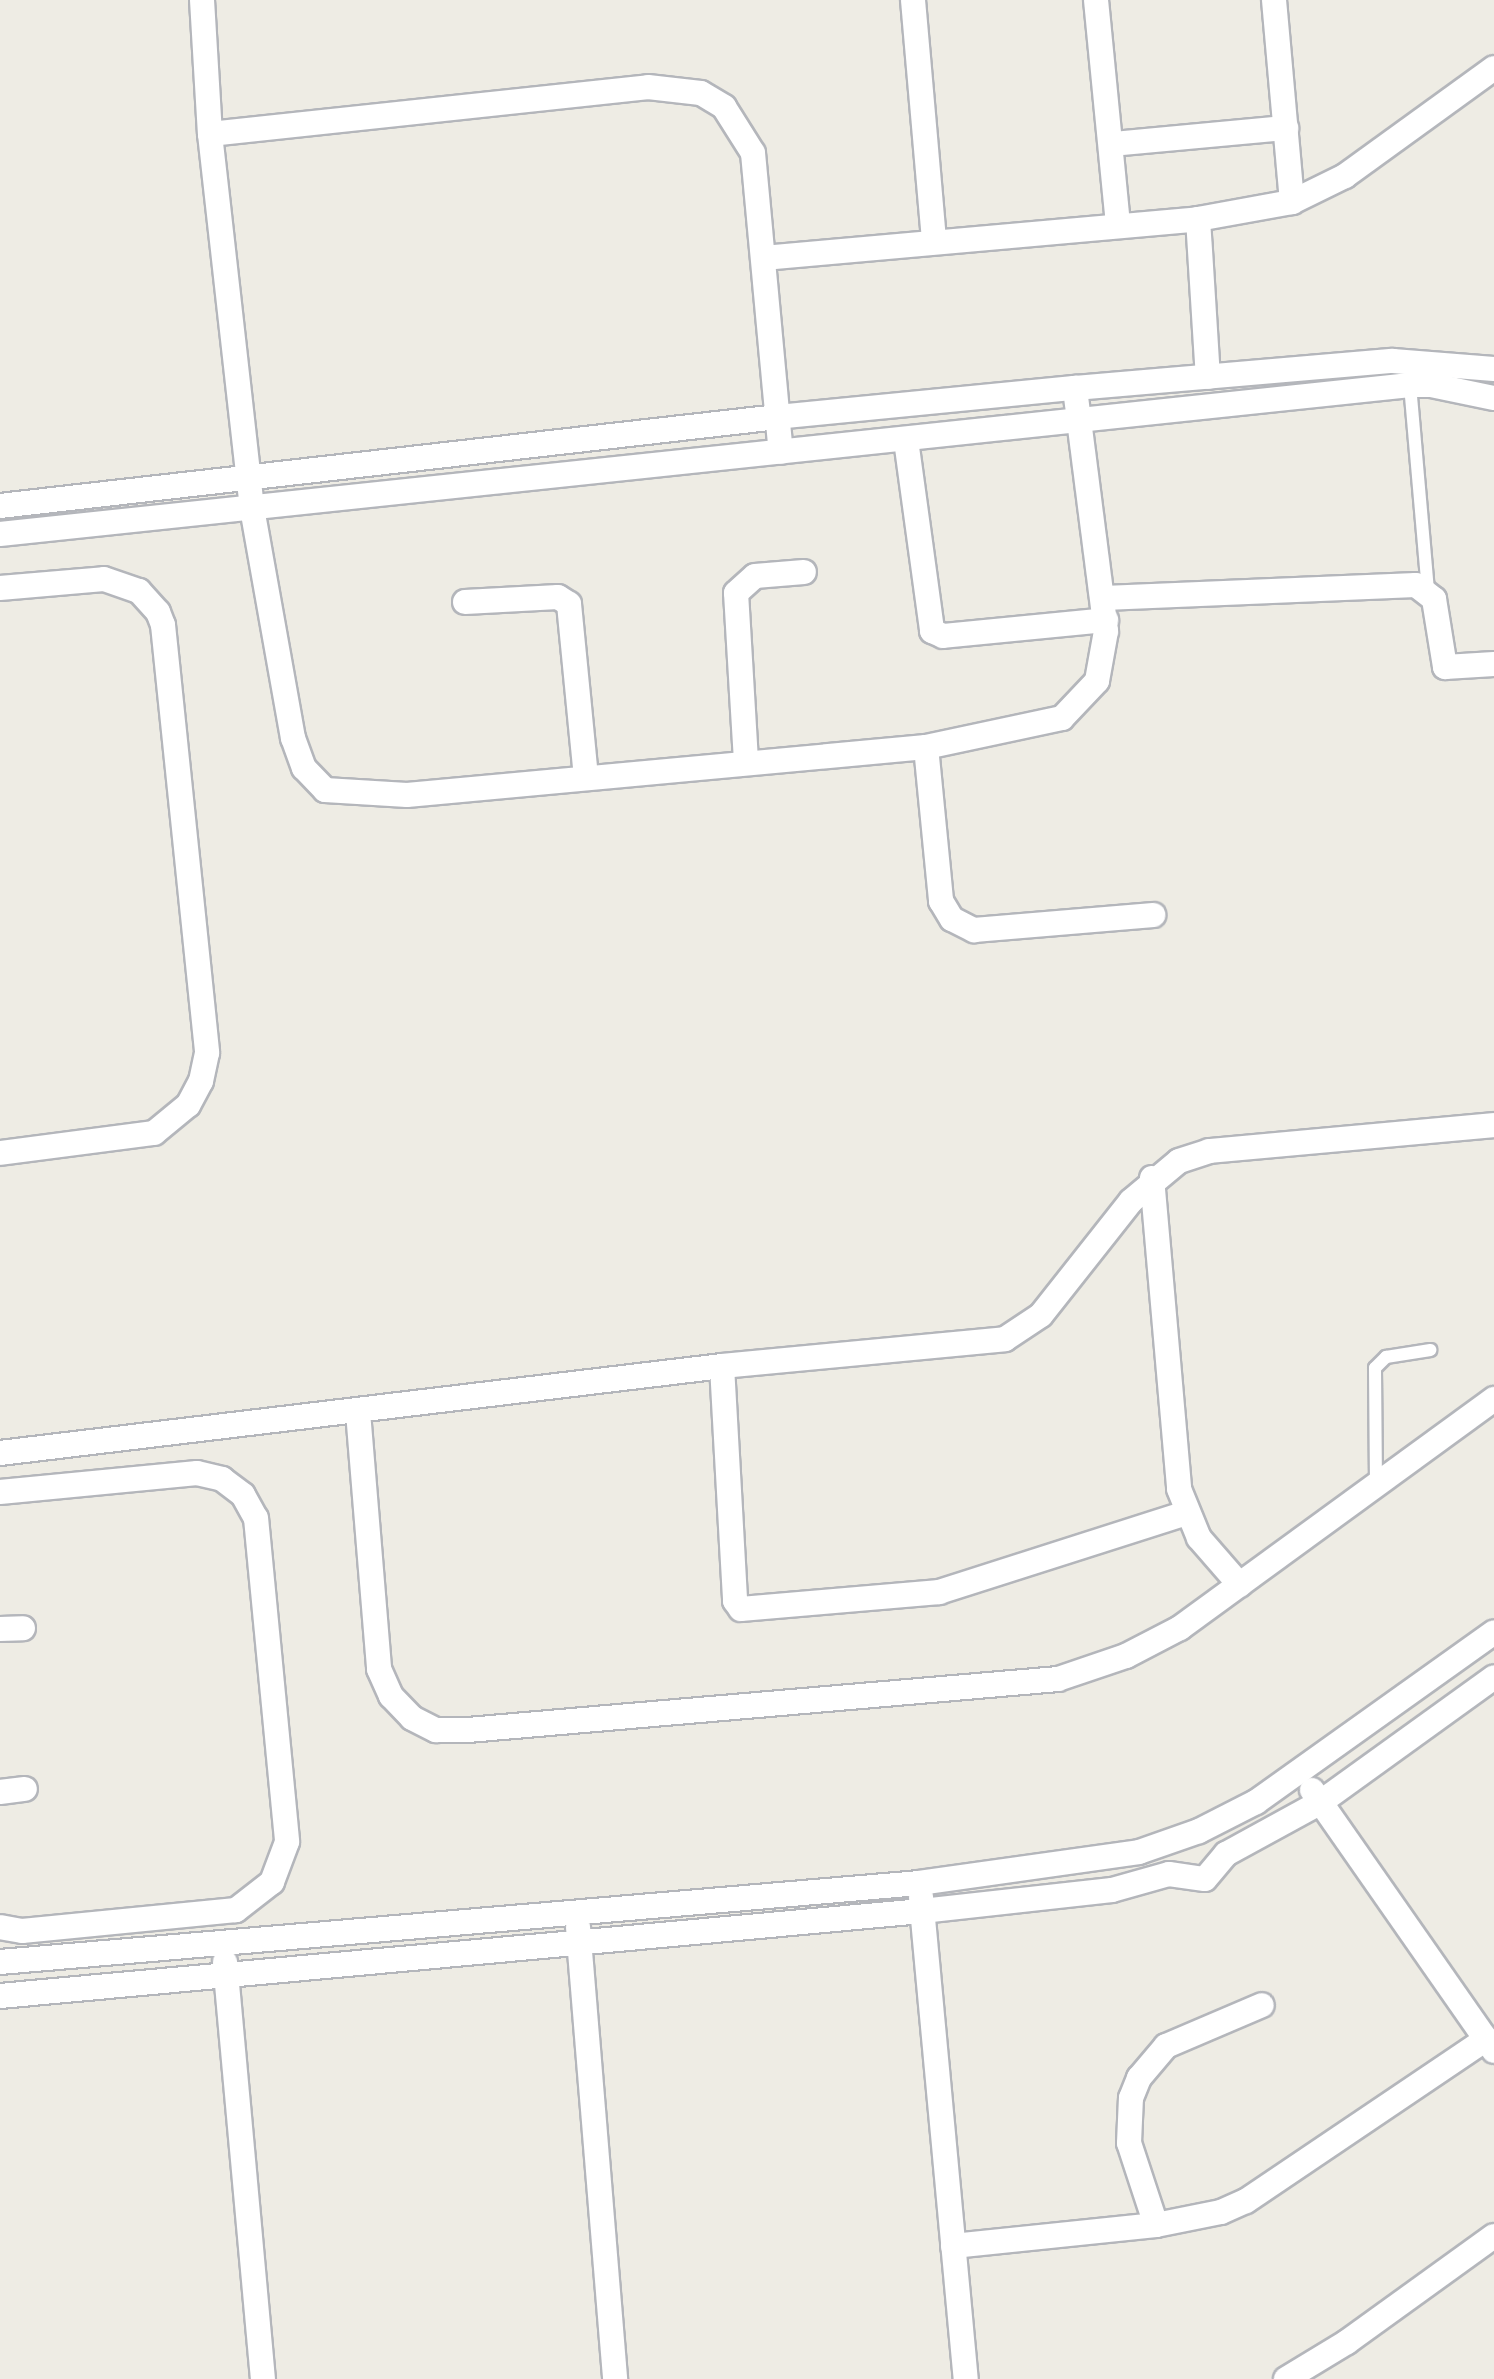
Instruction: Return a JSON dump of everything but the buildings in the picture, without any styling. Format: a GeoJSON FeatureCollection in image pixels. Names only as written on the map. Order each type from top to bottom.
{"type":"FeatureCollection","features":[{"type":"Feature","properties":{"kind":"street"},"geometry":{"type":"LineString","coordinates":[[202,0],[210,134],[252,508],[285,705],[304,768],[314,784],[325,790],[372,796],[926,747],[1062,718],[1097,681],[1105,609],[1075,388]]}},
{"type":"Feature","properties":{"kind":"street"},"geometry":{"type":"LineString","coordinates":[[913,0],[934,242]]}},
{"type":"Feature","properties":{"kind":"street"},"geometry":{"type":"LineString","coordinates":[[1096,0],[1118,225]]}},
{"type":"Feature","properties":{"kind":"street"},"geometry":{"type":"LineString","coordinates":[[1274,0],[1292,202]]}},
{"type":"Feature","properties":{"kind":"street"},"geometry":{"type":"LineString","coordinates":[[764,258],[1198,219],[1292,202],[1345,176],[1494,68]]}},
{"type":"Feature","properties":{"kind":"street"},"geometry":{"type":"LineString","coordinates":[[210,134],[675,86],[713,100],[742,128],[753,153],[781,452]]}},
{"type":"Feature","properties":{"kind":"street"},"geometry":{"type":"LineString","coordinates":[[1123,143],[1286,128]]}},
{"type":"Feature","properties":{"kind":"street"},"geometry":{"type":"LineString","coordinates":[[1198,219],[1208,377]]}},
{"type":"Feature","properties":{"kind":"street"},"geometry":{"type":"LineString","coordinates":[[0,506],[248,481],[777,417],[1075,388],[1393,361],[1494,369]]}},
{"type":"Feature","properties":{"kind":"street"},"geometry":{"type":"LineString","coordinates":[[0,534],[781,452],[1080,424],[1410,385],[1494,398]]}},
{"type":"Feature","properties":{"kind":"street"},"geometry":{"type":"LineString","coordinates":[[906,440],[932,631],[943,636],[1105,609],[1416,585],[1428,590],[1445,667],[1494,664]]}},
{"type":"Feature","properties":{"kind":"street"},"geometry":{"type":"LineString","coordinates":[[746,761],[736,593],[755,576],[804,572]]}},
{"type":"Feature","properties":{"kind":"street"},"geometry":{"type":"LineString","coordinates":[[0,588],[104,579],[139,591],[158,612],[163,625],[207,1053],[201,1081],[188,1105],[154,1133],[0,1153]]}},
{"type":"Feature","properties":{"kind":"street"},"geometry":{"type":"LineString","coordinates":[[465,602],[558,597],[569,604],[586,777]]}},
{"type":"Feature","properties":{"kind":"street"},"geometry":{"type":"LineString","coordinates":[[926,747],[941,901],[952,919],[974,930],[1153,915]]}},
{"type":"Feature","properties":{"kind":"street"},"geometry":{"type":"LineString","coordinates":[[0,1453],[722,1366],[1005,1339],[1041,1315],[1152,1178],[1179,1161],[1209,1151],[1494,1125]]}},
{"type":"Feature","properties":{"kind":"street"},"geometry":{"type":"LineString","coordinates":[[1152,1178],[1175,1467],[1187,1513],[1218,1564],[1240,1585]]}},
{"type":"Feature","properties":{"kind":"street"},"geometry":{"type":"LineString","coordinates":[[722,1366],[735,1601],[741,1609],[939,1592],[1187,1513]]}},
{"type":"Feature","properties":{"kind":"street"},"geometry":{"type":"LineString","coordinates":[[358,1412],[379,1669],[391,1696],[412,1718],[436,1730],[1058,1679],[1126,1656],[1180,1628],[1377,1488],[1494,1399]]}},
{"type":"Feature","properties":{"kind":"street"},"geometry":{"type":"LineString","coordinates":[[0,1492],[197,1473],[222,1479],[243,1495],[256,1518],[287,1842],[272,1882],[236,1910],[22,1931],[0,1927]]}},
{"type":"Feature","properties":{"kind":"street"},"geometry":{"type":"LineString","coordinates":[[0,1962],[919,1883],[1139,1852],[1199,1831],[1301,1773],[1494,1632]]}},
{"type":"Feature","properties":{"kind":"street"},"geometry":{"type":"LineString","coordinates":[[0,1996],[922,1911],[1112,1890],[1169,1874],[1205,1879],[1226,1854],[1321,1802],[1494,1677]]}},
{"type":"Feature","properties":{"kind":"street"},"geometry":{"type":"LineString","coordinates":[[953,2246],[1190,2221],[1246,2201],[1490,2045],[1301,1773]]}},
{"type":"Feature","properties":{"kind":"street"},"geometry":{"type":"LineString","coordinates":[[0,1792],[25,1789]]}},
{"type":"Feature","properties":{"kind":"street"},"geometry":{"type":"LineString","coordinates":[[919,1883],[966,2379]]}},
{"type":"Feature","properties":{"kind":"street"},"geometry":{"type":"LineString","coordinates":[[576,1912],[615,2379]]}},
{"type":"Feature","properties":{"kind":"street"},"geometry":{"type":"LineString","coordinates":[[223,1944],[263,2379]]}},
{"type":"Feature","properties":{"kind":"street"},"geometry":{"type":"LineString","coordinates":[[1156,2225],[1129,2143],[1131,2098],[1139,2078],[1166,2046],[1262,2005]]}},
{"type":"Feature","properties":{"kind":"street"},"geometry":{"type":"LineString","coordinates":[[1286,2379],[1494,2236]]}},
{"type":"Feature","properties":{"kind":"lane"},"geometry":{"type":"LineString","coordinates":[[1410,385],[1428,590]]}},
{"type":"Feature","properties":{"kind":"lane"},"geometry":{"type":"LineString","coordinates":[[1377,1488],[1375,1368],[1393,1355],[1430,1350]]}}]}
